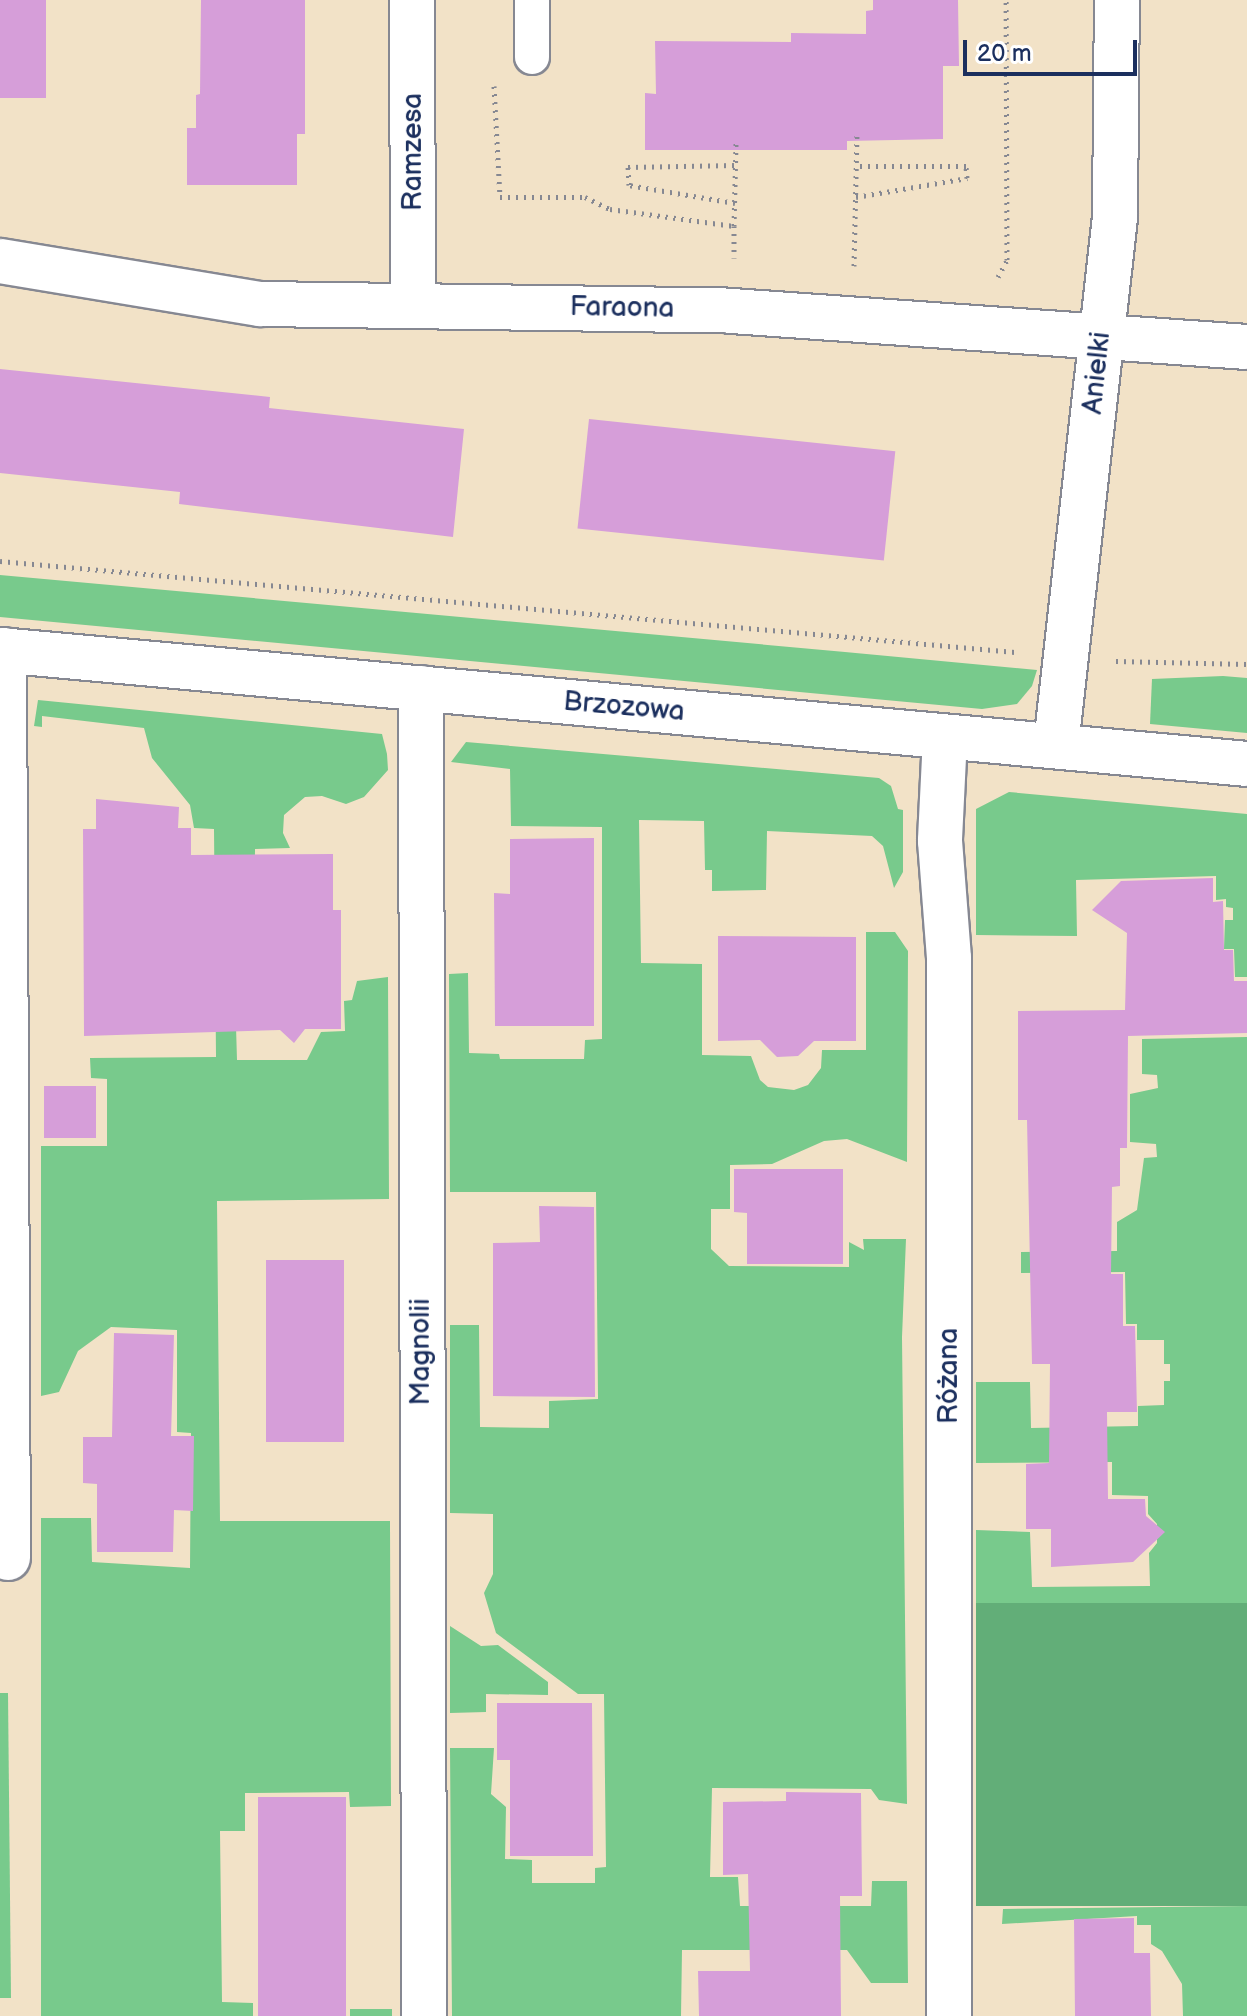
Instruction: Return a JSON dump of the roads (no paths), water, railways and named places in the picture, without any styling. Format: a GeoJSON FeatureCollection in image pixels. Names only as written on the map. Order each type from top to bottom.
{"type":"FeatureCollection","features":[{"type":"Feature","properties":{"kind":"street","name":"Ramzesa"},"geometry":{"type":"LineString","coordinates":[[412,0],[413,305]]}},
{"type":"Feature","properties":{"kind":"street","name":"Anielki"},"geometry":{"type":"LineString","coordinates":[[1056,745],[1115,217],[1117,0]]}},
{"type":"Feature","properties":{"kind":"street","name":"Faraona"},"geometry":{"type":"LineString","coordinates":[[0,261],[260,304],[641,307],[1247,347]]}},
{"type":"Feature","properties":{"kind":"street","name":"Brzozowa"},"geometry":{"type":"LineString","coordinates":[[2,650],[1247,764]]}},
{"type":"Feature","properties":{"kind":"street"},"geometry":{"type":"LineString","coordinates":[[2,650],[8,1558]]}},
{"type":"Feature","properties":{"kind":"street","name":"Magnolii"},"geometry":{"type":"LineString","coordinates":[[421,688],[424,2016]]}},
{"type":"Feature","properties":{"kind":"street","name":"Różana"},"geometry":{"type":"LineString","coordinates":[[945,737],[940,841],[949,958],[949,2016]]}},
{"type":"Feature","properties":{"kind":"lane"},"geometry":{"type":"LineString","coordinates":[[532,0],[532,57]]}}]}
